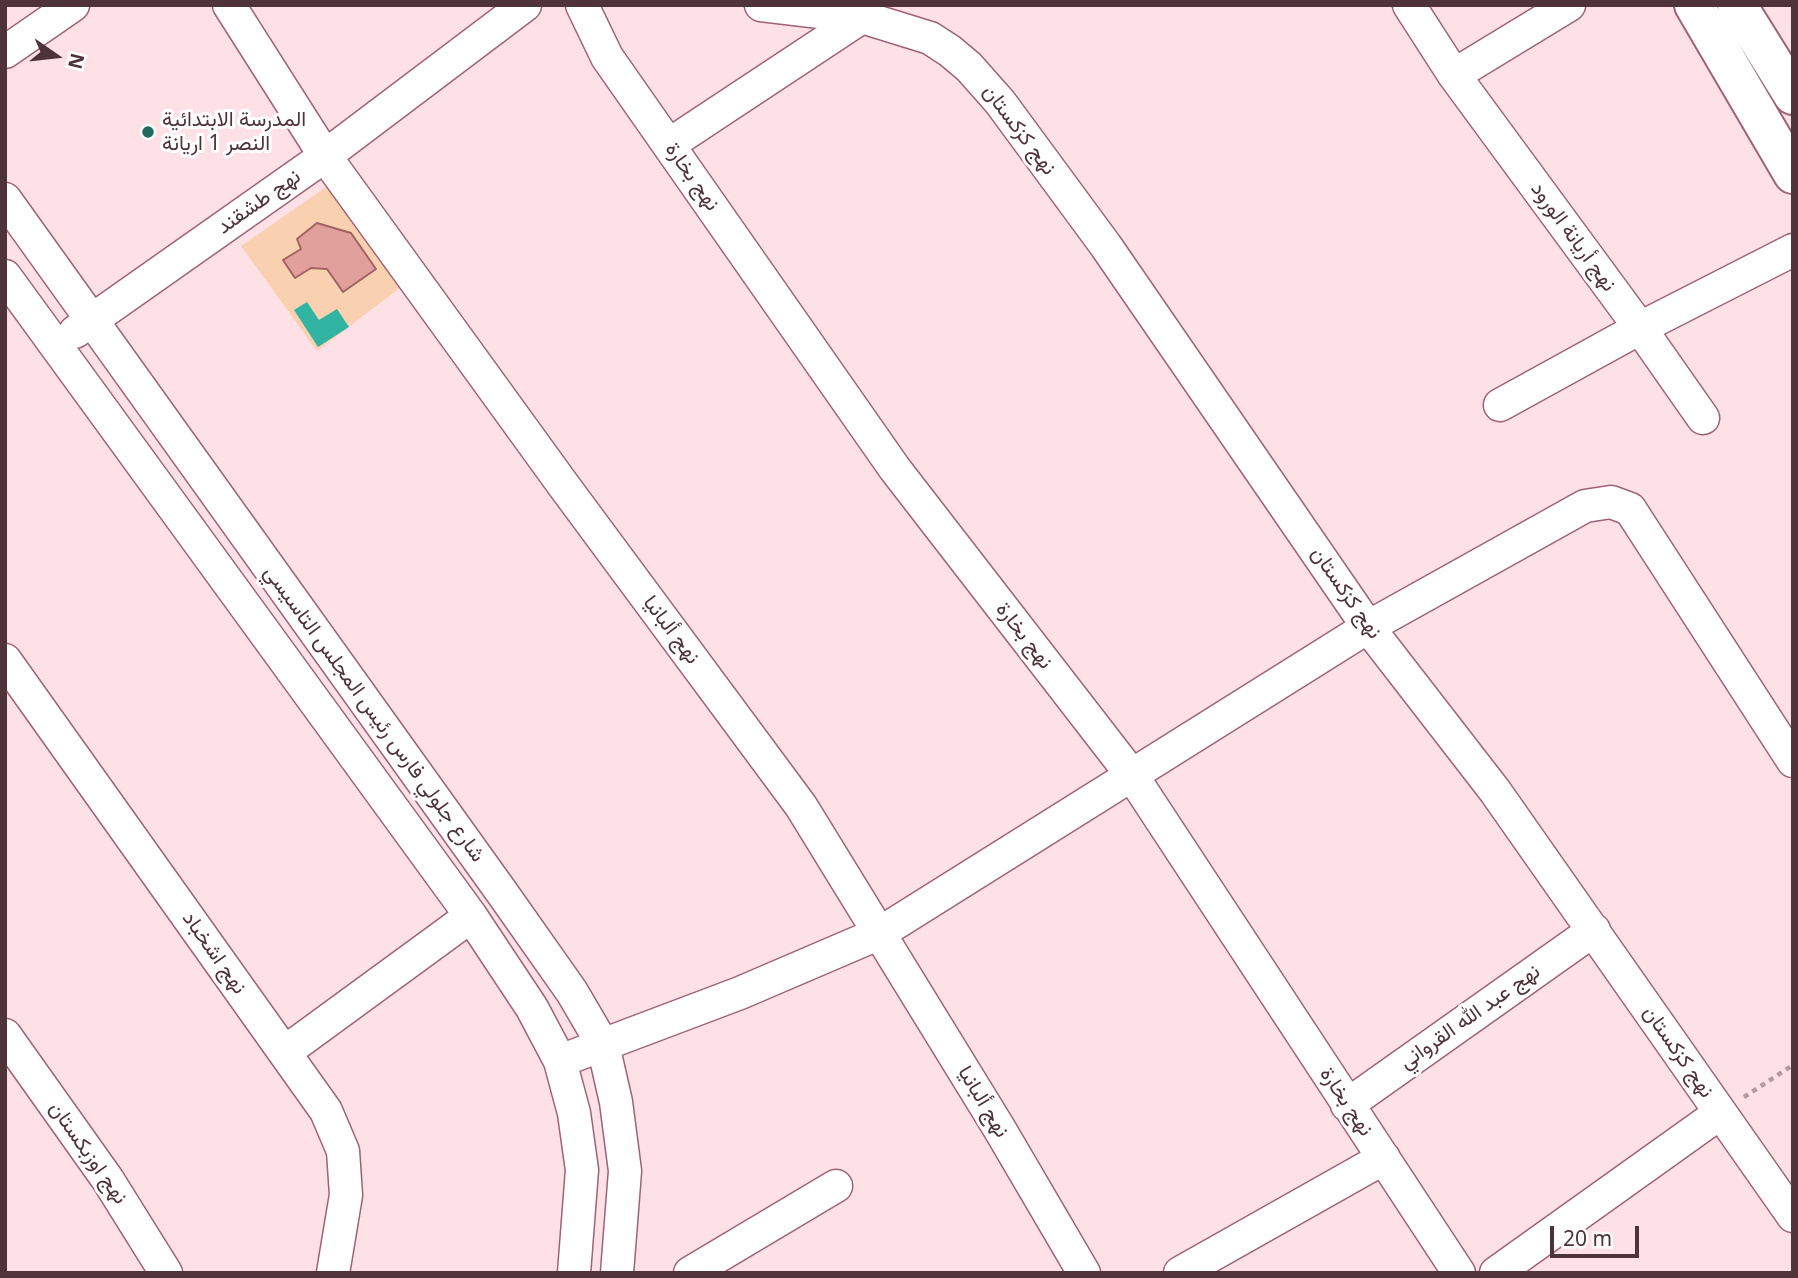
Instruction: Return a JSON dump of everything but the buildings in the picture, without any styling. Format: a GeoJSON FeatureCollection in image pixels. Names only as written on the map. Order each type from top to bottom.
{"type":"FeatureCollection","features":[{"type":"Feature","properties":{"kind":"main road"},"geometry":{"type":"LineString","coordinates":[[1694,5],[1793,174]]}},
{"type":"Feature","properties":{"kind":"main road"},"geometry":{"type":"LineString","coordinates":[[1737,5],[1793,95]]}},
{"type":"Feature","properties":{"kind":"street"},"geometry":{"type":"LineString","coordinates":[[5,52],[73,5]]}},
{"type":"Feature","properties":{"kind":"street","name":"نهج ألبانيا"},"geometry":{"type":"LineString","coordinates":[[229,5],[325,156],[572,497],[801,806],[1084,1273]]}},
{"type":"Feature","properties":{"kind":"street","name":"نهج طشقند"},"geometry":{"type":"LineString","coordinates":[[57,346],[325,156],[525,5]]}},
{"type":"Feature","properties":{"kind":"street","name":"نهج بخارة"},"geometry":{"type":"LineString","coordinates":[[582,5],[607,57],[895,469],[1131,774],[1458,1273]]}},
{"type":"Feature","properties":{"kind":"street","name":"نهج كزكستان"},"geometry":{"type":"LineString","coordinates":[[761,5],[862,17],[902,28],[940,44],[969,67],[1000,102],[1106,246],[1368,627],[1495,791],[1793,1216]]}},
{"type":"Feature","properties":{"kind":"street","name":"نهج أريانة الورود"},"geometry":{"type":"LineString","coordinates":[[1409,5],[1454,75],[1703,418]]}},
{"type":"Feature","properties":{"kind":"street"},"geometry":{"type":"LineString","coordinates":[[1454,75],[1569,5]]}},
{"type":"Feature","properties":{"kind":"street"},"geometry":{"type":"LineString","coordinates":[[670,144],[862,17]]}},
{"type":"Feature","properties":{"kind":"street","name":"شارع جلولي فارس رئيس المجلس التاسيسي"},"geometry":{"type":"LineString","coordinates":[[5,199],[503,894],[572,992],[603,1045],[616,1101],[625,1171],[617,1273]]}},
{"type":"Feature","properties":{"kind":"street"},"geometry":{"type":"LineString","coordinates":[[1500,405],[1640,328],[1793,250]]}},
{"type":"Feature","properties":{"kind":"street","name":"شارع جلولي فارس رئيس المجلس التاسيسي"},"geometry":{"type":"LineString","coordinates":[[5,276],[471,916],[532,1009],[559,1061],[574,1113],[582,1170],[574,1273]]}},
{"type":"Feature","properties":{"kind":"street"},"geometry":{"type":"LineString","coordinates":[[559,1061],[740,993],[880,933],[1368,627],[1584,506],[1611,502],[1630,509],[1793,761]]}},
{"type":"Feature","properties":{"kind":"street","name":"نهج اشخباد"},"geometry":{"type":"LineString","coordinates":[[5,660],[326,1111],[344,1151],[346,1195],[333,1273]]}},
{"type":"Feature","properties":{"kind":"street"},"geometry":{"type":"LineString","coordinates":[[285,1052],[471,916]]}},
{"type":"Feature","properties":{"kind":"street","name":"نهج عبد الله القرواني"},"geometry":{"type":"LineString","coordinates":[[1347,1104],[1594,930]]}},
{"type":"Feature","properties":{"kind":"street","name":"نهج اوزبكستان"},"geometry":{"type":"LineString","coordinates":[[5,1035],[108,1180],[166,1273]]}},
{"type":"Feature","properties":{"kind":"street"},"geometry":{"type":"LineString","coordinates":[[1496,1273],[1720,1113]]}},
{"type":"Feature","properties":{"kind":"street"},"geometry":{"type":"LineString","coordinates":[[1180,1273],[1384,1158]]}},
{"type":"Feature","properties":{"kind":"street"},"geometry":{"type":"LineString","coordinates":[[690,1273],[836,1186]]}},
{"type":"Feature","properties":{"kind":"path"},"geometry":{"type":"LineString","coordinates":[[1720,1113],[1793,1065]]}},
{"type":"Feature","properties":{"kind":"shaded area"},"geometry":{"type":"Polygon","coordinates":[[[332,183],[405,284],[317,351],[241,246],[332,183]]]}},
{"type":"Feature","properties":{"kind":"shaded area"},"geometry":{"type":"Polygon","coordinates":[[[307,302],[319,320],[337,309],[349,327],[318,347],[294,310],[307,302]]]}},
{"type":"Feature","properties":{"kind":"place","name":"المدرسة الابتدائية النصر 1 اريانة"},"geometry":{"type":"Point","coordinates":[148,132]}}]}
